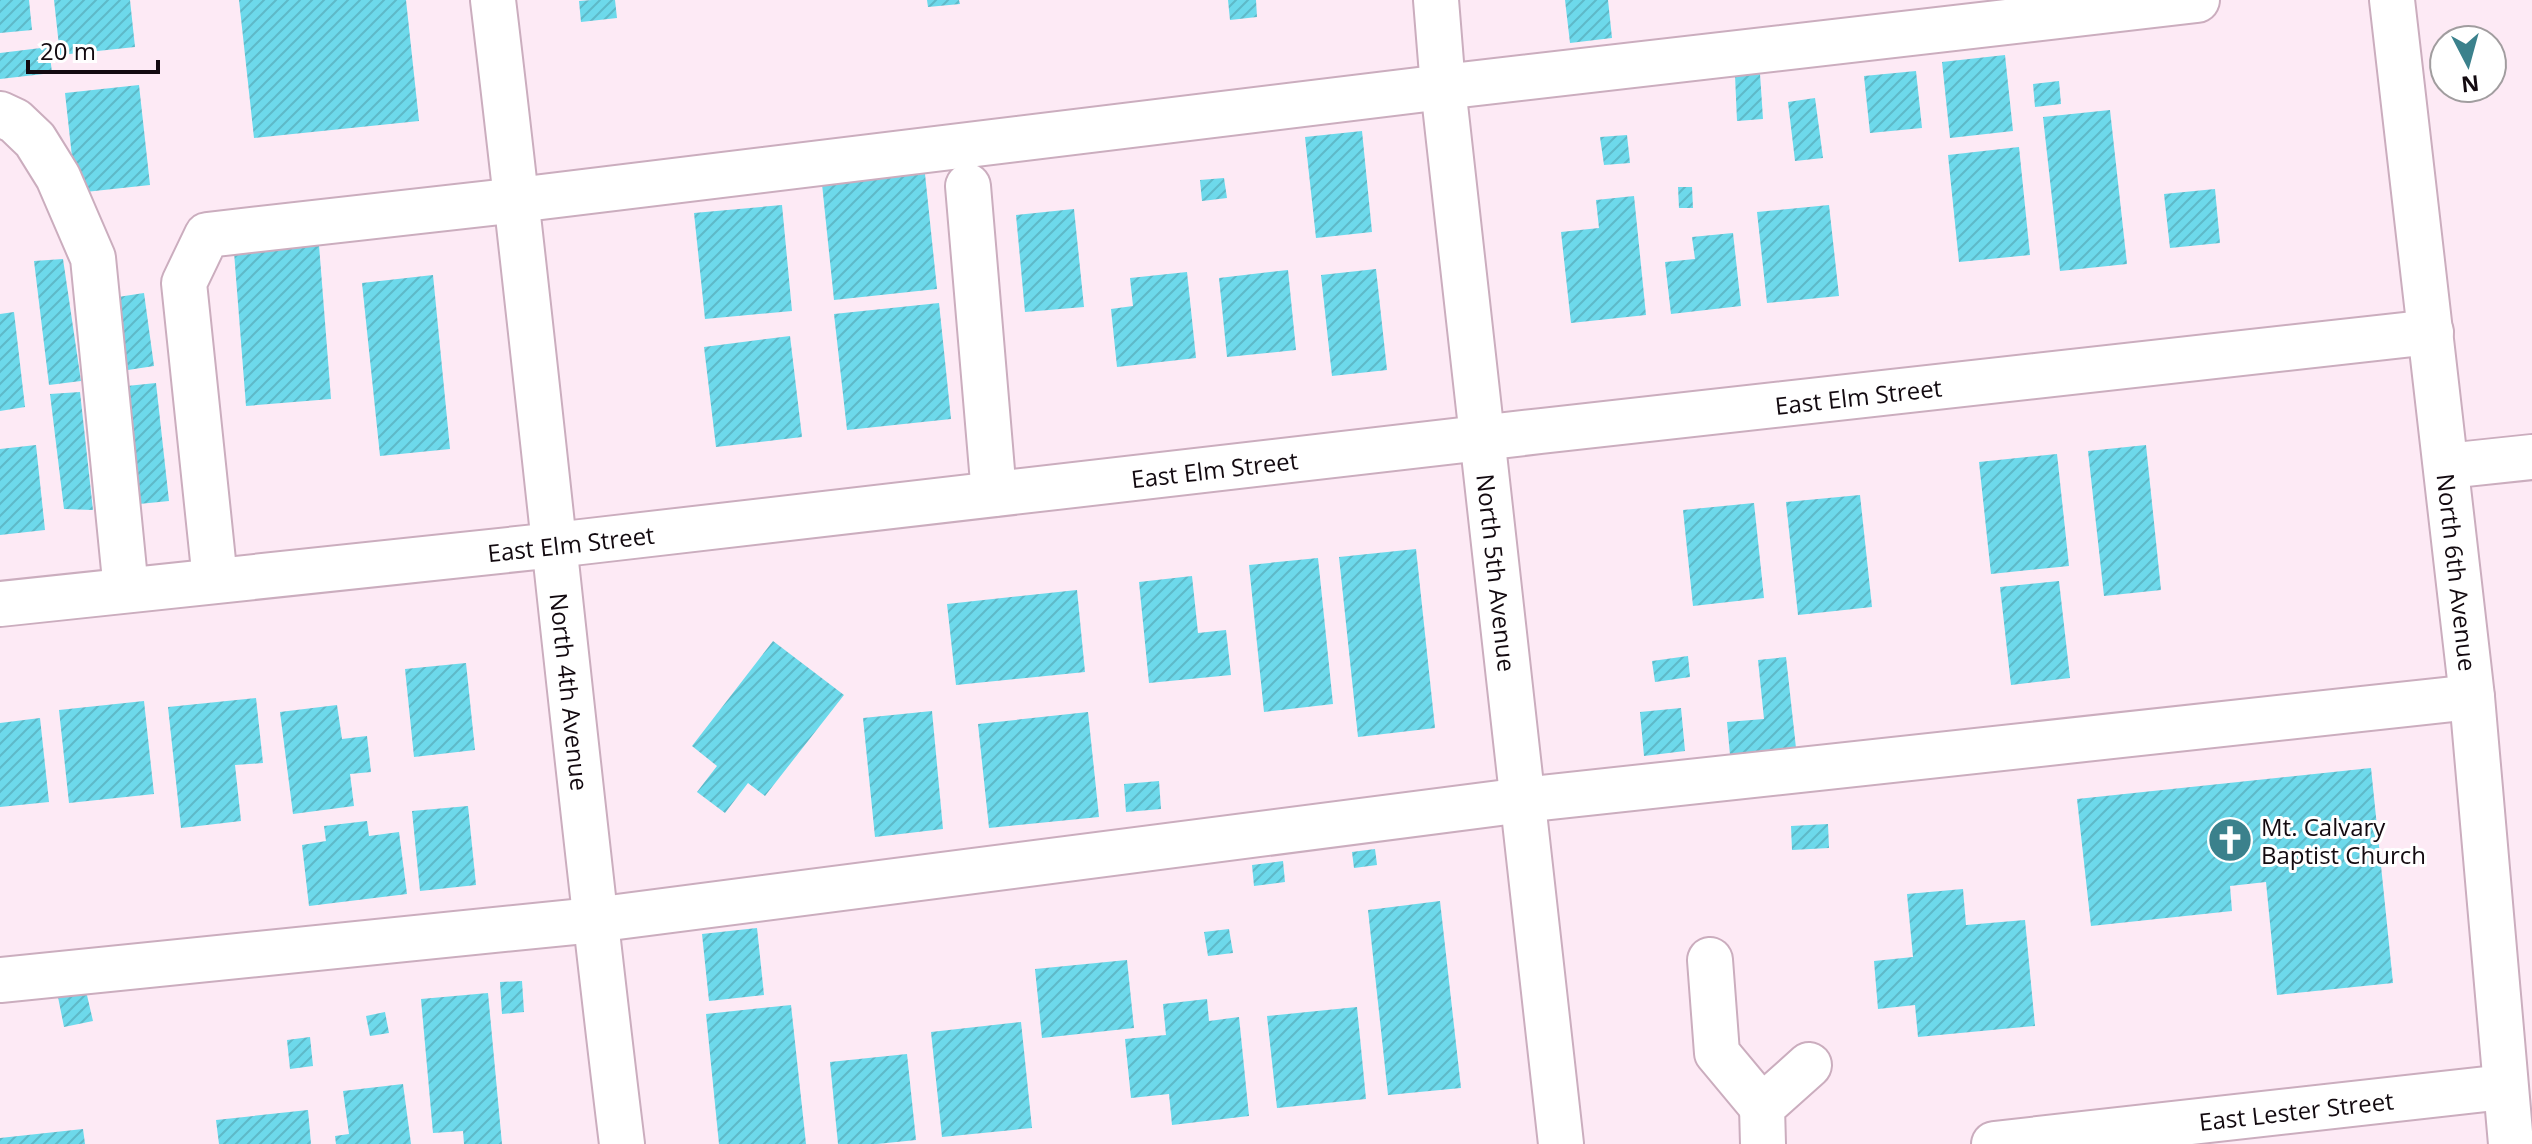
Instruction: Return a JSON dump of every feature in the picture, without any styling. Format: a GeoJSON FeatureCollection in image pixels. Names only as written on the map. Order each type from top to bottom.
{"type":"FeatureCollection","features":[{"type":"Feature","properties":{"kind":"street","name":"North 4th Avenue"},"geometry":{"type":"LineString","coordinates":[[493,0],[594,920],[622,1144]]}},
{"type":"Feature","properties":{"kind":"street","name":"North 5th Avenue"},"geometry":{"type":"LineString","coordinates":[[1436,0],[1443,87],[1561,1144]]}},
{"type":"Feature","properties":{"kind":"street"},"geometry":{"type":"LineString","coordinates":[[215,580],[184,283],[207,235],[2197,0]]}},
{"type":"Feature","properties":{"kind":"street","name":"North 6th Avenue"},"geometry":{"type":"LineString","coordinates":[[2392,0],[2472,697],[2511,1144]]}},
{"type":"Feature","properties":{"kind":"street"},"geometry":{"type":"LineString","coordinates":[[0,114],[15,121],[35,140],[58,177],[93,258],[126,590]]}},
{"type":"Feature","properties":{"kind":"street"},"geometry":{"type":"LineString","coordinates":[[968,186],[994,494]]}},
{"type":"Feature","properties":{"kind":"street","name":"East Elm Street"},"geometry":{"type":"LineString","coordinates":[[0,604],[555,545],[2431,332]]}},
{"type":"Feature","properties":{"kind":"street"},"geometry":{"type":"LineString","coordinates":[[2447,466],[2532,457]]}},
{"type":"Feature","properties":{"kind":"street"},"geometry":{"type":"LineString","coordinates":[[0,980],[594,920],[1523,800],[2472,697]]}},
{"type":"Feature","properties":{"kind":"street"},"geometry":{"type":"LineString","coordinates":[[1710,960],[1717,1053],[1762,1125],[1809,1065]]}},
{"type":"Feature","properties":{"kind":"street","name":"East Lester Street"},"geometry":{"type":"LineString","coordinates":[[1994,1144],[2504,1087]]}},
{"type":"Feature","properties":{"kind":"building"},"geometry":{"type":"Polygon","coordinates":[[[0,0],[29,0],[32,30],[0,33],[0,0]]]}},
{"type":"Feature","properties":{"kind":"building"},"geometry":{"type":"Polygon","coordinates":[[[54,0],[130,0],[135,47],[60,55],[54,0]]]}},
{"type":"Feature","properties":{"kind":"building"},"geometry":{"type":"Polygon","coordinates":[[[239,0],[406,0],[419,121],[254,138],[239,0]]]}},
{"type":"Feature","properties":{"kind":"building"},"geometry":{"type":"Polygon","coordinates":[[[615,0],[617,18],[581,22],[579,1],[615,0]]]}},
{"type":"Feature","properties":{"kind":"building"},"geometry":{"type":"Polygon","coordinates":[[[927,0],[959,0],[960,4],[928,7],[927,0]]]}},
{"type":"Feature","properties":{"kind":"building"},"geometry":{"type":"Polygon","coordinates":[[[1228,0],[1256,0],[1257,17],[1230,20],[1228,0]]]}},
{"type":"Feature","properties":{"kind":"building"},"geometry":{"type":"Polygon","coordinates":[[[1565,0],[1608,0],[1612,38],[1570,43],[1565,0]]]}},
{"type":"Feature","properties":{"kind":"building"},"geometry":{"type":"Polygon","coordinates":[[[49,47],[52,73],[0,79],[0,53],[49,47]]]}},
{"type":"Feature","properties":{"kind":"building"},"geometry":{"type":"Polygon","coordinates":[[[2005,55],[2013,131],[1950,138],[1942,62],[2005,55]]]}},
{"type":"Feature","properties":{"kind":"building"},"geometry":{"type":"Polygon","coordinates":[[[1916,71],[1922,128],[1870,133],[1864,76],[1916,71]]]}},
{"type":"Feature","properties":{"kind":"building"},"geometry":{"type":"Polygon","coordinates":[[[1760,74],[1763,119],[1737,121],[1735,75],[1760,74]]]}},
{"type":"Feature","properties":{"kind":"building"},"geometry":{"type":"Polygon","coordinates":[[[2059,81],[2061,104],[2035,107],[2033,84],[2059,81]]]}},
{"type":"Feature","properties":{"kind":"building"},"geometry":{"type":"Polygon","coordinates":[[[139,85],[150,185],[76,193],[65,93],[139,85]]]}},
{"type":"Feature","properties":{"kind":"building"},"geometry":{"type":"Polygon","coordinates":[[[1815,98],[1823,158],[1795,161],[1788,102],[1815,98]]]}},
{"type":"Feature","properties":{"kind":"building"},"geometry":{"type":"Polygon","coordinates":[[[2110,110],[2127,264],[2060,271],[2043,117],[2110,110]]]}},
{"type":"Feature","properties":{"kind":"building"},"geometry":{"type":"Polygon","coordinates":[[[1362,131],[1372,232],[1316,238],[1305,137],[1362,131]]]}},
{"type":"Feature","properties":{"kind":"building"},"geometry":{"type":"Polygon","coordinates":[[[1627,135],[1630,163],[1604,165],[1600,137],[1627,135]]]}},
{"type":"Feature","properties":{"kind":"building"},"geometry":{"type":"Polygon","coordinates":[[[2019,147],[2030,255],[1959,262],[1948,155],[2019,147]]]}},
{"type":"Feature","properties":{"kind":"building"},"geometry":{"type":"Polygon","coordinates":[[[925,174],[937,289],[834,300],[822,184],[925,174]]]}},
{"type":"Feature","properties":{"kind":"building"},"geometry":{"type":"Polygon","coordinates":[[[1224,178],[1227,198],[1202,201],[1200,180],[1224,178]]]}},
{"type":"Feature","properties":{"kind":"building"},"geometry":{"type":"Polygon","coordinates":[[[1678,187],[1692,187],[1693,208],[1679,208],[1678,187]]]}},
{"type":"Feature","properties":{"kind":"building"},"geometry":{"type":"Polygon","coordinates":[[[2215,189],[2220,243],[2170,248],[2164,194],[2215,189]]]}},
{"type":"Feature","properties":{"kind":"building"},"geometry":{"type":"Polygon","coordinates":[[[1634,196],[1646,315],[1571,323],[1561,232],[1599,228],[1596,200],[1634,196]]]}},
{"type":"Feature","properties":{"kind":"building"},"geometry":{"type":"Polygon","coordinates":[[[782,205],[792,311],[705,319],[694,213],[782,205]]]}},
{"type":"Feature","properties":{"kind":"building"},"geometry":{"type":"Polygon","coordinates":[[[1829,205],[1839,296],[1767,303],[1757,212],[1829,205]]]}},
{"type":"Feature","properties":{"kind":"building"},"geometry":{"type":"Polygon","coordinates":[[[1074,209],[1084,307],[1025,312],[1016,215],[1074,209]]]}},
{"type":"Feature","properties":{"kind":"building"},"geometry":{"type":"Polygon","coordinates":[[[1733,233],[1741,306],[1671,314],[1665,262],[1695,259],[1692,237],[1733,233]]]}},
{"type":"Feature","properties":{"kind":"building"},"geometry":{"type":"Polygon","coordinates":[[[319,245],[331,399],[246,406],[234,252],[319,245]]]}},
{"type":"Feature","properties":{"kind":"building"},"geometry":{"type":"Polygon","coordinates":[[[63,259],[81,381],[49,385],[34,261],[63,259]]]}},
{"type":"Feature","properties":{"kind":"building"},"geometry":{"type":"Polygon","coordinates":[[[1376,269],[1387,370],[1332,376],[1321,275],[1376,269]]]}},
{"type":"Feature","properties":{"kind":"building"},"geometry":{"type":"Polygon","coordinates":[[[1288,270],[1296,350],[1227,357],[1219,278],[1288,270]]]}},
{"type":"Feature","properties":{"kind":"building"},"geometry":{"type":"Polygon","coordinates":[[[1187,272],[1196,358],[1117,367],[1111,309],[1133,306],[1130,278],[1187,272]]]}},
{"type":"Feature","properties":{"kind":"building"},"geometry":{"type":"Polygon","coordinates":[[[433,275],[450,449],[380,456],[362,283],[433,275]]]}},
{"type":"Feature","properties":{"kind":"building"},"geometry":{"type":"Polygon","coordinates":[[[144,293],[154,366],[128,370],[118,297],[144,293]]]}},
{"type":"Feature","properties":{"kind":"building"},"geometry":{"type":"Polygon","coordinates":[[[939,303],[951,419],[847,430],[834,314],[939,303]]]}},
{"type":"Feature","properties":{"kind":"building"},"geometry":{"type":"Polygon","coordinates":[[[14,312],[25,407],[0,411],[0,314],[14,312]]]}},
{"type":"Feature","properties":{"kind":"building"},"geometry":{"type":"Polygon","coordinates":[[[790,336],[802,437],[716,447],[704,347],[790,336]]]}},
{"type":"Feature","properties":{"kind":"building"},"geometry":{"type":"Polygon","coordinates":[[[156,383],[169,501],[139,504],[127,386],[156,383]]]}},
{"type":"Feature","properties":{"kind":"building"},"geometry":{"type":"Polygon","coordinates":[[[80,392],[93,510],[64,509],[50,394],[80,392]]]}},
{"type":"Feature","properties":{"kind":"building"},"geometry":{"type":"Polygon","coordinates":[[[36,445],[45,530],[0,535],[0,449],[36,445]]]}},
{"type":"Feature","properties":{"kind":"building"},"geometry":{"type":"Polygon","coordinates":[[[2146,445],[2161,590],[2104,596],[2088,451],[2146,445]]]}},
{"type":"Feature","properties":{"kind":"building"},"geometry":{"type":"Polygon","coordinates":[[[2057,454],[2069,566],[1991,574],[1979,462],[2057,454]]]}},
{"type":"Feature","properties":{"kind":"building"},"geometry":{"type":"Polygon","coordinates":[[[1860,495],[1872,607],[1798,615],[1786,502],[1860,495]]]}},
{"type":"Feature","properties":{"kind":"building"},"geometry":{"type":"Polygon","coordinates":[[[1754,503],[1764,598],[1693,606],[1683,510],[1754,503]]]}},
{"type":"Feature","properties":{"kind":"building"},"geometry":{"type":"Polygon","coordinates":[[[1416,549],[1435,728],[1358,737],[1339,557],[1416,549]]]}},
{"type":"Feature","properties":{"kind":"building"},"geometry":{"type":"Polygon","coordinates":[[[1318,558],[1333,704],[1264,712],[1249,565],[1318,558]]]}},
{"type":"Feature","properties":{"kind":"building"},"geometry":{"type":"Polygon","coordinates":[[[1192,576],[1198,633],[1226,630],[1231,675],[1149,683],[1139,582],[1192,576]]]}},
{"type":"Feature","properties":{"kind":"building"},"geometry":{"type":"Polygon","coordinates":[[[2059,581],[2070,678],[2011,685],[2000,587],[2059,581]]]}},
{"type":"Feature","properties":{"kind":"building"},"geometry":{"type":"Polygon","coordinates":[[[1077,590],[1085,672],[956,685],[947,604],[1077,590]]]}},
{"type":"Feature","properties":{"kind":"building"},"geometry":{"type":"Polygon","coordinates":[[[773,641],[844,695],[765,796],[748,783],[725,813],[697,792],[717,766],[692,746],[773,641]]]}},
{"type":"Feature","properties":{"kind":"building"},"geometry":{"type":"Polygon","coordinates":[[[1688,656],[1690,677],[1655,682],[1652,661],[1688,656]]]}},
{"type":"Feature","properties":{"kind":"building"},"geometry":{"type":"Polygon","coordinates":[[[1786,657],[1796,748],[1730,755],[1727,722],[1764,719],[1758,660],[1786,657]]]}},
{"type":"Feature","properties":{"kind":"building"},"geometry":{"type":"Polygon","coordinates":[[[466,663],[475,750],[414,757],[405,669],[466,663]]]}},
{"type":"Feature","properties":{"kind":"building"},"geometry":{"type":"Polygon","coordinates":[[[256,698],[263,763],[235,765],[241,821],[181,828],[168,707],[256,698]]]}},
{"type":"Feature","properties":{"kind":"building"},"geometry":{"type":"Polygon","coordinates":[[[144,701],[154,794],[69,803],[59,710],[144,701]]]}},
{"type":"Feature","properties":{"kind":"building"},"geometry":{"type":"Polygon","coordinates":[[[337,705],[342,739],[367,736],[371,772],[350,774],[354,806],[293,814],[280,712],[337,705]]]}},
{"type":"Feature","properties":{"kind":"building"},"geometry":{"type":"Polygon","coordinates":[[[1681,708],[1685,751],[1644,756],[1640,712],[1681,708]]]}},
{"type":"Feature","properties":{"kind":"building"},"geometry":{"type":"Polygon","coordinates":[[[932,711],[943,829],[875,837],[863,718],[932,711]]]}},
{"type":"Feature","properties":{"kind":"building"},"geometry":{"type":"Polygon","coordinates":[[[1088,712],[1099,817],[989,828],[978,724],[1088,712]]]}},
{"type":"Feature","properties":{"kind":"building"},"geometry":{"type":"Polygon","coordinates":[[[40,718],[49,802],[0,807],[0,723],[40,718]]]}},
{"type":"Feature","properties":{"kind":"building","name":"Mt. Calvary Baptist Church"},"geometry":{"type":"Polygon","coordinates":[[[2371,768],[2393,983],[2277,995],[2266,882],[2230,886],[2232,911],[2091,926],[2077,799],[2371,768]]]}},
{"type":"Feature","properties":{"kind":"building"},"geometry":{"type":"Polygon","coordinates":[[[1159,781],[1161,809],[1126,812],[1124,784],[1159,781]]]}},
{"type":"Feature","properties":{"kind":"building"},"geometry":{"type":"Polygon","coordinates":[[[468,806],[476,885],[420,891],[412,811],[468,806]]]}},
{"type":"Feature","properties":{"kind":"building"},"geometry":{"type":"Polygon","coordinates":[[[367,821],[369,836],[399,832],[407,894],[309,906],[302,845],[326,841],[324,826],[367,821]]]}},
{"type":"Feature","properties":{"kind":"building"},"geometry":{"type":"Polygon","coordinates":[[[1828,824],[1829,848],[1792,850],[1791,826],[1828,824]]]}},
{"type":"Feature","properties":{"kind":"building"},"geometry":{"type":"Polygon","coordinates":[[[1375,849],[1377,865],[1354,868],[1352,852],[1375,849]]]}},
{"type":"Feature","properties":{"kind":"building"},"geometry":{"type":"Polygon","coordinates":[[[1283,861],[1285,882],[1254,886],[1252,865],[1283,861]]]}},
{"type":"Feature","properties":{"kind":"building"},"geometry":{"type":"Polygon","coordinates":[[[1963,889],[1966,925],[2025,920],[2035,1026],[1918,1037],[1915,1005],[1878,1009],[1874,961],[1913,957],[1907,894],[1963,889]]]}},
{"type":"Feature","properties":{"kind":"building"},"geometry":{"type":"Polygon","coordinates":[[[1440,901],[1461,1088],[1388,1095],[1368,910],[1440,901]]]}},
{"type":"Feature","properties":{"kind":"building"},"geometry":{"type":"Polygon","coordinates":[[[757,928],[764,995],[709,1001],[702,934],[757,928]]]}},
{"type":"Feature","properties":{"kind":"building"},"geometry":{"type":"Polygon","coordinates":[[[1229,929],[1233,953],[1208,956],[1204,932],[1229,929]]]}},
{"type":"Feature","properties":{"kind":"building"},"geometry":{"type":"Polygon","coordinates":[[[1127,960],[1134,1028],[1042,1038],[1035,969],[1127,960]]]}},
{"type":"Feature","properties":{"kind":"building"},"geometry":{"type":"Polygon","coordinates":[[[522,981],[524,1012],[502,1014],[500,982],[522,981]]]}},
{"type":"Feature","properties":{"kind":"building"},"geometry":{"type":"Polygon","coordinates":[[[86,991],[93,1021],[64,1027],[58,997],[86,991]]]}},
{"type":"Feature","properties":{"kind":"building"},"geometry":{"type":"Polygon","coordinates":[[[488,993],[502,1144],[464,1144],[463,1131],[433,1133],[421,999],[488,993]]]}},
{"type":"Feature","properties":{"kind":"building"},"geometry":{"type":"Polygon","coordinates":[[[1207,999],[1209,1021],[1239,1017],[1249,1116],[1172,1125],[1169,1094],[1131,1098],[1125,1039],[1166,1035],[1163,1004],[1207,999]]]}},
{"type":"Feature","properties":{"kind":"building"},"geometry":{"type":"Polygon","coordinates":[[[791,1005],[806,1144],[719,1144],[706,1014],[791,1005]]]}},
{"type":"Feature","properties":{"kind":"building"},"geometry":{"type":"Polygon","coordinates":[[[1357,1007],[1366,1099],[1277,1108],[1267,1016],[1357,1007]]]}},
{"type":"Feature","properties":{"kind":"building"},"geometry":{"type":"Polygon","coordinates":[[[385,1012],[389,1033],[370,1036],[366,1016],[385,1012]]]}},
{"type":"Feature","properties":{"kind":"building"},"geometry":{"type":"Polygon","coordinates":[[[1021,1022],[1032,1128],[942,1137],[931,1032],[1021,1022]]]}},
{"type":"Feature","properties":{"kind":"building"},"geometry":{"type":"Polygon","coordinates":[[[310,1037],[313,1066],[290,1069],[287,1040],[310,1037]]]}},
{"type":"Feature","properties":{"kind":"building"},"geometry":{"type":"Polygon","coordinates":[[[907,1054],[916,1140],[838,1144],[830,1062],[907,1054]]]}},
{"type":"Feature","properties":{"kind":"building"},"geometry":{"type":"Polygon","coordinates":[[[403,1084],[411,1144],[336,1144],[335,1136],[349,1134],[343,1091],[403,1084]]]}},
{"type":"Feature","properties":{"kind":"building"},"geometry":{"type":"Polygon","coordinates":[[[308,1110],[311,1144],[219,1144],[216,1120],[308,1110]]]}},
{"type":"Feature","properties":{"kind":"building"},"geometry":{"type":"Polygon","coordinates":[[[83,1129],[85,1144],[0,1144],[0,1138],[83,1129]]]}},
{"type":"Feature","properties":{"kind":"place","name":"Mt. Calvary Baptist Church"},"geometry":{"type":"Point","coordinates":[2230,840]}}]}
